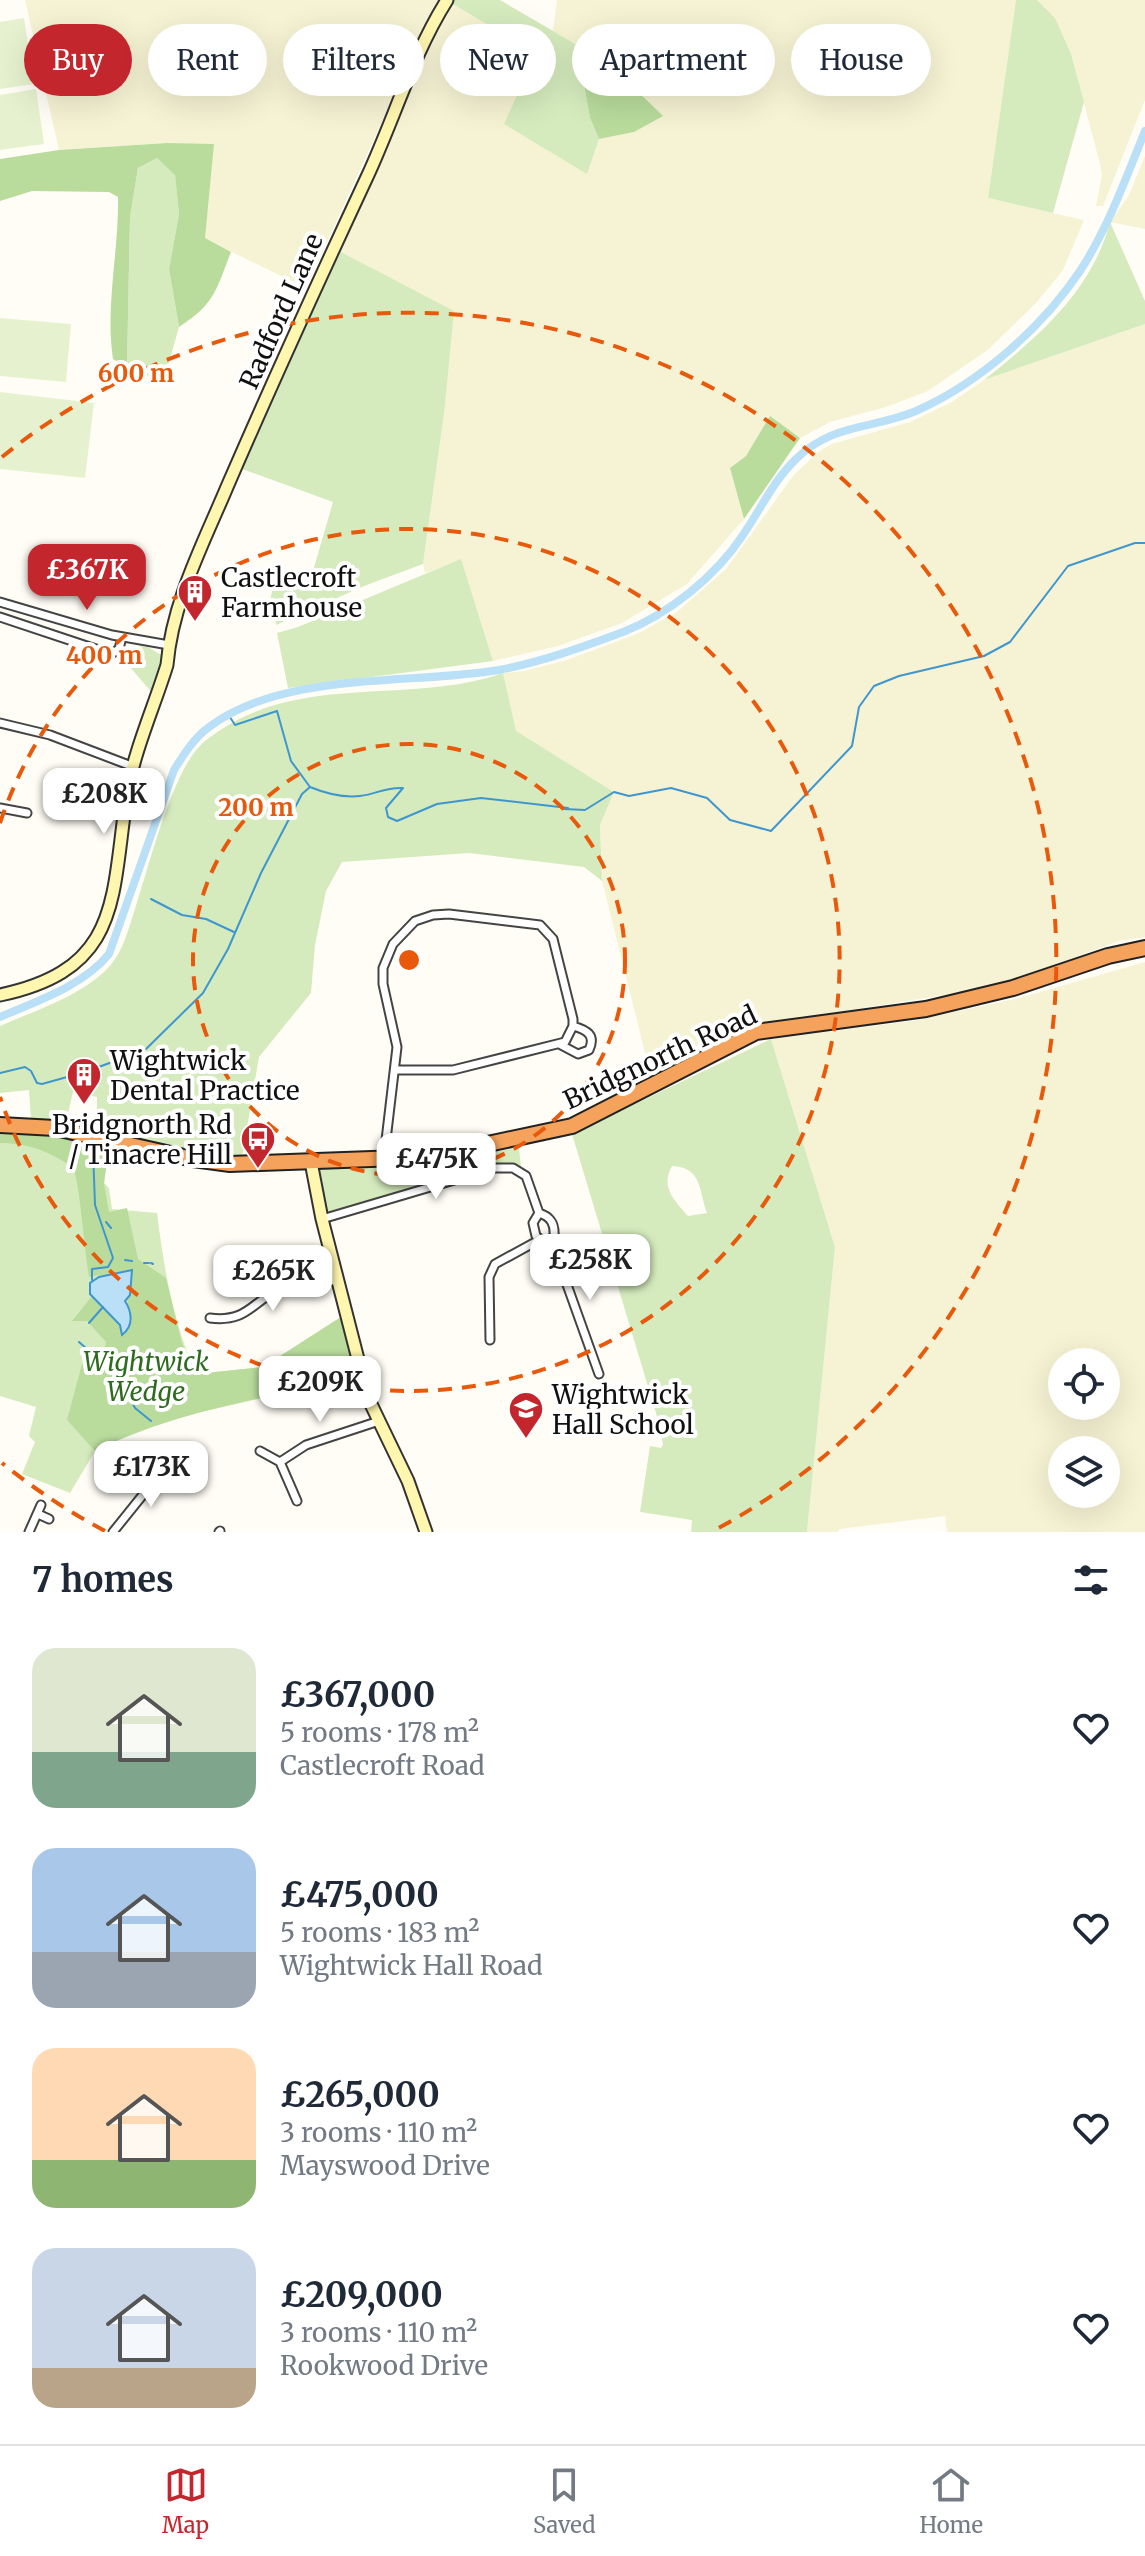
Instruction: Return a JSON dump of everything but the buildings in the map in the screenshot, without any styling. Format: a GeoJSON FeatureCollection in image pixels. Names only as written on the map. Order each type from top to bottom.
{"type":"FeatureCollection","features":[{"type":"Feature","properties":{"kind":"highway","name":"Bridgnorth Road"},"geometry":{"type":"LineString","coordinates":[[0,1125],[55,1128],[213,1162],[427,1157],[572,1126],[756,1032],[926,1009],[1013,988],[1085,963],[1145,948]]}},
{"type":"Feature","properties":{"kind":"street","name":"Radford Lane"},"geometry":{"type":"LineString","coordinates":[[0,995],[56,977],[68,970],[90,950],[108,912],[127,793],[167,665],[169,645],[187,582],[280,362],[392,123],[430,26],[447,0]]}},
{"type":"Feature","properties":{"kind":"street"},"geometry":{"type":"LineString","coordinates":[[0,602],[122,637],[169,645]]}},
{"type":"Feature","properties":{"kind":"street"},"geometry":{"type":"LineString","coordinates":[[0,617],[111,654],[117,652],[122,637]]}},
{"type":"Feature","properties":{"kind":"street"},"geometry":{"type":"LineString","coordinates":[[0,723],[50,735],[134,767]]}},
{"type":"Feature","properties":{"kind":"street"},"geometry":{"type":"LineString","coordinates":[[0,808],[27,813]]}},
{"type":"Feature","properties":{"kind":"street"},"geometry":{"type":"LineString","coordinates":[[384,1160],[397,1040],[383,984],[383,968],[393,944],[415,921],[433,915],[525,923],[540,925],[546,930],[553,939],[573,1026],[567,1040],[561,1045],[453,1070],[395,1070]]}},
{"type":"Feature","properties":{"kind":"street"},"geometry":{"type":"LineString","coordinates":[[561,1045],[578,1054],[589,1050],[591,1036],[586,1030],[573,1026]]}},
{"type":"Feature","properties":{"kind":"street"},"geometry":{"type":"LineString","coordinates":[[311,1162],[322,1219],[368,1398],[408,1481],[426,1532]]}},
{"type":"Feature","properties":{"kind":"street"},"geometry":{"type":"LineString","coordinates":[[322,1219],[495,1168],[513,1168],[526,1176],[539,1213],[550,1218],[554,1225],[551,1240]]}},
{"type":"Feature","properties":{"kind":"street"},"geometry":{"type":"LineString","coordinates":[[539,1213],[533,1223],[533,1231],[539,1240]]}},
{"type":"Feature","properties":{"kind":"street"},"geometry":{"type":"LineString","coordinates":[[490,1340],[491,1268],[539,1240],[551,1240]]}},
{"type":"Feature","properties":{"kind":"street"},"geometry":{"type":"LineString","coordinates":[[551,1240],[599,1374]]}},
{"type":"Feature","properties":{"kind":"street"},"geometry":{"type":"LineString","coordinates":[[210,1318],[222,1319],[250,1311],[278,1290],[337,1280]]}},
{"type":"Feature","properties":{"kind":"street"},"geometry":{"type":"LineString","coordinates":[[221,1329],[222,1319]]}},
{"type":"Feature","properties":{"kind":"street"},"geometry":{"type":"LineString","coordinates":[[280,1462],[306,1445],[379,1421]]}},
{"type":"Feature","properties":{"kind":"street"},"geometry":{"type":"LineString","coordinates":[[260,1451],[280,1462],[297,1501]]}},
{"type":"Feature","properties":{"kind":"street"},"geometry":{"type":"LineString","coordinates":[[113,1532],[146,1491],[159,1468]]}},
{"type":"Feature","properties":{"kind":"street"},"geometry":{"type":"LineString","coordinates":[[145,1470],[154,1476]]}},
{"type":"Feature","properties":{"kind":"street"},"geometry":{"type":"LineString","coordinates":[[29,1532],[39,1509],[49,1519]]}},
{"type":"Feature","properties":{"kind":"shaded area"},"geometry":{"type":"Polygon","coordinates":[[[25,0],[441,0],[424,29],[424,24],[283,24],[283,96],[394,96],[306,288],[205,239],[167,143],[59,150],[47,96],[132,96],[132,24],[30,24],[25,0]]]}},
{"type":"Feature","properties":{"kind":"shaded area"},"geometry":{"type":"Polygon","coordinates":[[[557,0],[1016,0],[988,198],[1084,220],[1063,270],[1036,303],[989,349],[928,391],[886,407],[830,422],[800,438],[770,417],[746,456],[730,468],[744,519],[687,584],[622,623],[558,646],[493,661],[461,560],[425,573],[423,564],[444,414],[337,251],[404,96],[424,96],[424,49],[433,28],[451,3],[487,24],[440,24],[440,96],[555,96],[587,173],[599,139],[634,132],[610,96],[775,96],[775,24],[572,24],[572,42],[556,33],[557,0]]]}},
{"type":"Feature","properties":{"kind":"shaded area"},"geometry":{"type":"Polygon","coordinates":[[[1037,0],[1145,0],[1145,100],[1103,206],[1096,206],[1102,175],[1071,54],[1037,0]]]}},
{"type":"Feature","properties":{"kind":"shaded area"},"geometry":{"type":"Polygon","coordinates":[[[1145,156],[1145,229],[1110,222],[1129,195],[1145,156]]]}},
{"type":"Feature","properties":{"kind":"shaded area"},"geometry":{"type":"Polygon","coordinates":[[[1145,324],[1145,937],[1119,941],[1008,982],[751,1026],[651,1077],[602,881],[600,824],[614,792],[515,731],[503,673],[567,660],[639,633],[677,612],[726,569],[793,476],[818,452],[832,444],[910,422],[952,402],[984,380],[1145,324]]]}},
{"type":"Feature","properties":{"kind":"shaded area"},"geometry":{"type":"Polygon","coordinates":[[[1145,962],[1145,1532],[947,1532],[945,1516],[839,1529],[838,1532],[807,1532],[835,1247],[771,1039],[912,1021],[1019,998],[1145,962]]]}},
{"type":"Feature","properties":{"kind":"green space"},"geometry":{"type":"Polygon","coordinates":[[[453,0],[500,0],[541,24],[487,24],[451,3],[453,0]]]}},
{"type":"Feature","properties":{"kind":"green space"},"geometry":{"type":"Polygon","coordinates":[[[1016,0],[1037,0],[1055,18],[1071,54],[1084,102],[1053,213],[988,198],[1016,0]]]}},
{"type":"Feature","properties":{"kind":"green space"},"geometry":{"type":"Polygon","coordinates":[[[24,18],[24,85],[0,89],[0,22],[24,18]]]}},
{"type":"Feature","properties":{"kind":"green space"},"geometry":{"type":"Polygon","coordinates":[[[556,33],[572,42],[572,96],[586,96],[590,118],[599,139],[587,174],[504,124],[517,96],[556,96],[556,33]]]}},
{"type":"Feature","properties":{"kind":"green space"},"geometry":{"type":"Polygon","coordinates":[[[24,91],[24,96],[37,96],[44,144],[0,150],[0,95],[24,91]]]}},
{"type":"Feature","properties":{"kind":"green space"},"geometry":{"type":"Polygon","coordinates":[[[586,96],[642,96],[663,116],[634,132],[599,139],[590,118],[586,96]]]}},
{"type":"Feature","properties":{"kind":"green space"},"geometry":{"type":"Polygon","coordinates":[[[167,143],[214,144],[205,238],[231,252],[213,295],[200,311],[179,327],[169,269],[179,214],[175,175],[157,158],[138,168],[130,217],[127,367],[113,359],[111,339],[118,197],[109,192],[32,191],[0,201],[0,159],[59,150],[167,143]]]}},
{"type":"Feature","properties":{"kind":"green space"},"geometry":{"type":"Polygon","coordinates":[[[157,158],[175,174],[179,214],[169,269],[179,327],[163,383],[127,367],[130,217],[138,168],[157,158]]]}},
{"type":"Feature","properties":{"kind":"green space"},"geometry":{"type":"Polygon","coordinates":[[[1110,222],[1145,301],[1145,324],[984,380],[1043,329],[1076,291],[1102,247],[1110,222]]]}},
{"type":"Feature","properties":{"kind":"green space"},"geometry":{"type":"Polygon","coordinates":[[[337,250],[454,311],[444,414],[423,564],[276,625],[275,616],[268,609],[277,570],[313,571],[333,502],[242,469],[337,250]]]}},
{"type":"Feature","properties":{"kind":"green space"},"geometry":{"type":"Polygon","coordinates":[[[0,318],[71,324],[66,382],[0,376],[0,318]]]}},
{"type":"Feature","properties":{"kind":"green space"},"geometry":{"type":"Polygon","coordinates":[[[0,392],[94,403],[85,478],[0,469],[0,392]]]}},
{"type":"Feature","properties":{"kind":"green space"},"geometry":{"type":"Polygon","coordinates":[[[770,416],[800,438],[744,519],[730,468],[746,456],[770,416]]]}},
{"type":"Feature","properties":{"kind":"green space"},"geometry":{"type":"Polygon","coordinates":[[[461,559],[493,661],[288,688],[277,633],[461,559]]]}},
{"type":"Feature","properties":{"kind":"green space"},"geometry":{"type":"Polygon","coordinates":[[[135,646],[148,647],[163,656],[154,695],[129,666],[119,663],[126,650],[135,646]]]}},
{"type":"Feature","properties":{"kind":"green space"},"geometry":{"type":"Polygon","coordinates":[[[503,673],[516,731],[614,792],[600,825],[602,881],[584,867],[469,853],[342,862],[326,891],[315,945],[311,993],[259,1057],[242,1157],[223,1158],[97,1133],[97,1097],[73,1092],[65,1126],[31,1119],[29,1090],[0,1093],[0,1026],[70,995],[96,979],[113,963],[127,933],[180,777],[190,759],[207,740],[252,713],[286,702],[359,692],[433,687],[503,673]]]}},
{"type":"Feature","properties":{"kind":"green space"},"geometry":{"type":"Polygon","coordinates":[[[771,1039],[835,1247],[807,1532],[691,1532],[692,1520],[640,1512],[650,1446],[661,1448],[663,1445],[572,1134],[771,1039]],[[672,1166],[667,1180],[670,1193],[688,1216],[707,1213],[695,1176],[682,1167],[672,1166]]]}},
{"type":"Feature","properties":{"kind":"green space"},"geometry":{"type":"Polygon","coordinates":[[[26,1131],[109,1147],[104,1183],[109,1188],[112,1209],[157,1213],[170,1295],[196,1374],[263,1367],[341,1317],[356,1377],[174,1418],[127,1435],[95,1451],[70,1493],[22,1474],[35,1442],[29,1436],[36,1407],[0,1396],[0,1132],[26,1131]]]}},
{"type":"Feature","properties":{"kind":"green space","name":"Wightwick Wedge"},"geometry":{"type":"Polygon","coordinates":[[[26,1131],[109,1147],[104,1183],[109,1212],[127,1208],[138,1259],[166,1278],[182,1343],[196,1374],[263,1367],[341,1317],[356,1377],[190,1415],[95,1451],[67,1420],[82,1364],[100,1368],[106,1342],[87,1321],[72,1321],[92,1296],[120,1325],[121,1333],[132,1270],[89,1277],[74,1168],[39,1150],[0,1143],[0,1132],[26,1131]]]}},
{"type":"Feature","properties":{"kind":"green space"},"geometry":{"type":"Polygon","coordinates":[[[519,1148],[521,1167],[492,1165],[324,1213],[315,1170],[319,1167],[401,1165],[519,1148]]]}},
{"type":"Feature","properties":{"kind":"water"},"geometry":{"type":"Polygon","coordinates":[[[132,1270],[130,1295],[125,1301],[130,1323],[122,1335],[120,1325],[90,1294],[90,1283],[99,1277],[132,1270]]]}},
{"type":"Feature","properties":{"kind":"waterway"},"geometry":{"type":"LineString","coordinates":[[0,1017],[73,984],[109,954],[174,770],[194,741],[209,727],[239,709],[310,688],[464,674],[530,663],[623,632],[657,615],[690,592],[719,565],[743,535],[781,476],[810,447],[839,433],[900,417],[940,399],[985,370],[1028,333],[1064,293],[1090,255],[1145,131]]}},
{"type":"Feature","properties":{"kind":"waterway"},"geometry":{"type":"LineString","coordinates":[[0,1073],[25,1067],[37,1083],[42,1084],[145,1050],[203,993],[228,949],[261,873],[302,794],[310,787],[347,796],[403,788],[386,808],[388,817],[397,821],[437,804],[481,798],[585,810],[614,792],[629,796],[671,788],[707,798],[730,820],[771,831],[852,746],[859,707],[874,686],[899,676],[984,656],[1010,642],[1068,566],[1135,543],[1145,543]]}},
{"type":"Feature","properties":{"kind":"waterway"},"geometry":{"type":"LineString","coordinates":[[228,714],[235,725],[277,711],[291,761],[310,787]]}},
{"type":"Feature","properties":{"kind":"waterway"},"geometry":{"type":"LineString","coordinates":[[151,899],[182,915],[206,919],[234,932]]}},
{"type":"Feature","properties":{"kind":"waterway"},"geometry":{"type":"LineString","coordinates":[[92,1280],[92,1269],[108,1267],[113,1258],[95,1205],[93,1150]]}},
{"type":"Feature","properties":{"kind":"waterway"},"geometry":{"type":"LineString","coordinates":[[106,1222],[111,1228]]}},
{"type":"Feature","properties":{"kind":"waterway"},"geometry":{"type":"LineString","coordinates":[[125,1260],[132,1261]]}},
{"type":"Feature","properties":{"kind":"waterway"},"geometry":{"type":"LineString","coordinates":[[144,1263],[149,1263]]}},
{"type":"Feature","properties":{"kind":"waterway"},"geometry":{"type":"LineString","coordinates":[[89,1323],[103,1307]]}},
{"type":"Feature","properties":{"kind":"waterway"},"geometry":{"type":"LineString","coordinates":[[79,1342],[119,1377],[135,1408],[151,1421]]}},
{"type":"Feature","properties":{"kind":"place","name":"Castlecroft Farmhouse"},"geometry":{"type":"Point","coordinates":[195,623]}},
{"type":"Feature","properties":{"kind":"place","name":"Wightwick Dental Practice"},"geometry":{"type":"Point","coordinates":[84,1106]}},
{"type":"Feature","properties":{"kind":"place","name":"Bridgnorth Rd / Tinacre Hill"},"geometry":{"type":"Point","coordinates":[258,1170]}},
{"type":"Feature","properties":{"kind":"place","name":"Wightwick Hall School"},"geometry":{"type":"Point","coordinates":[526,1440]}}]}
